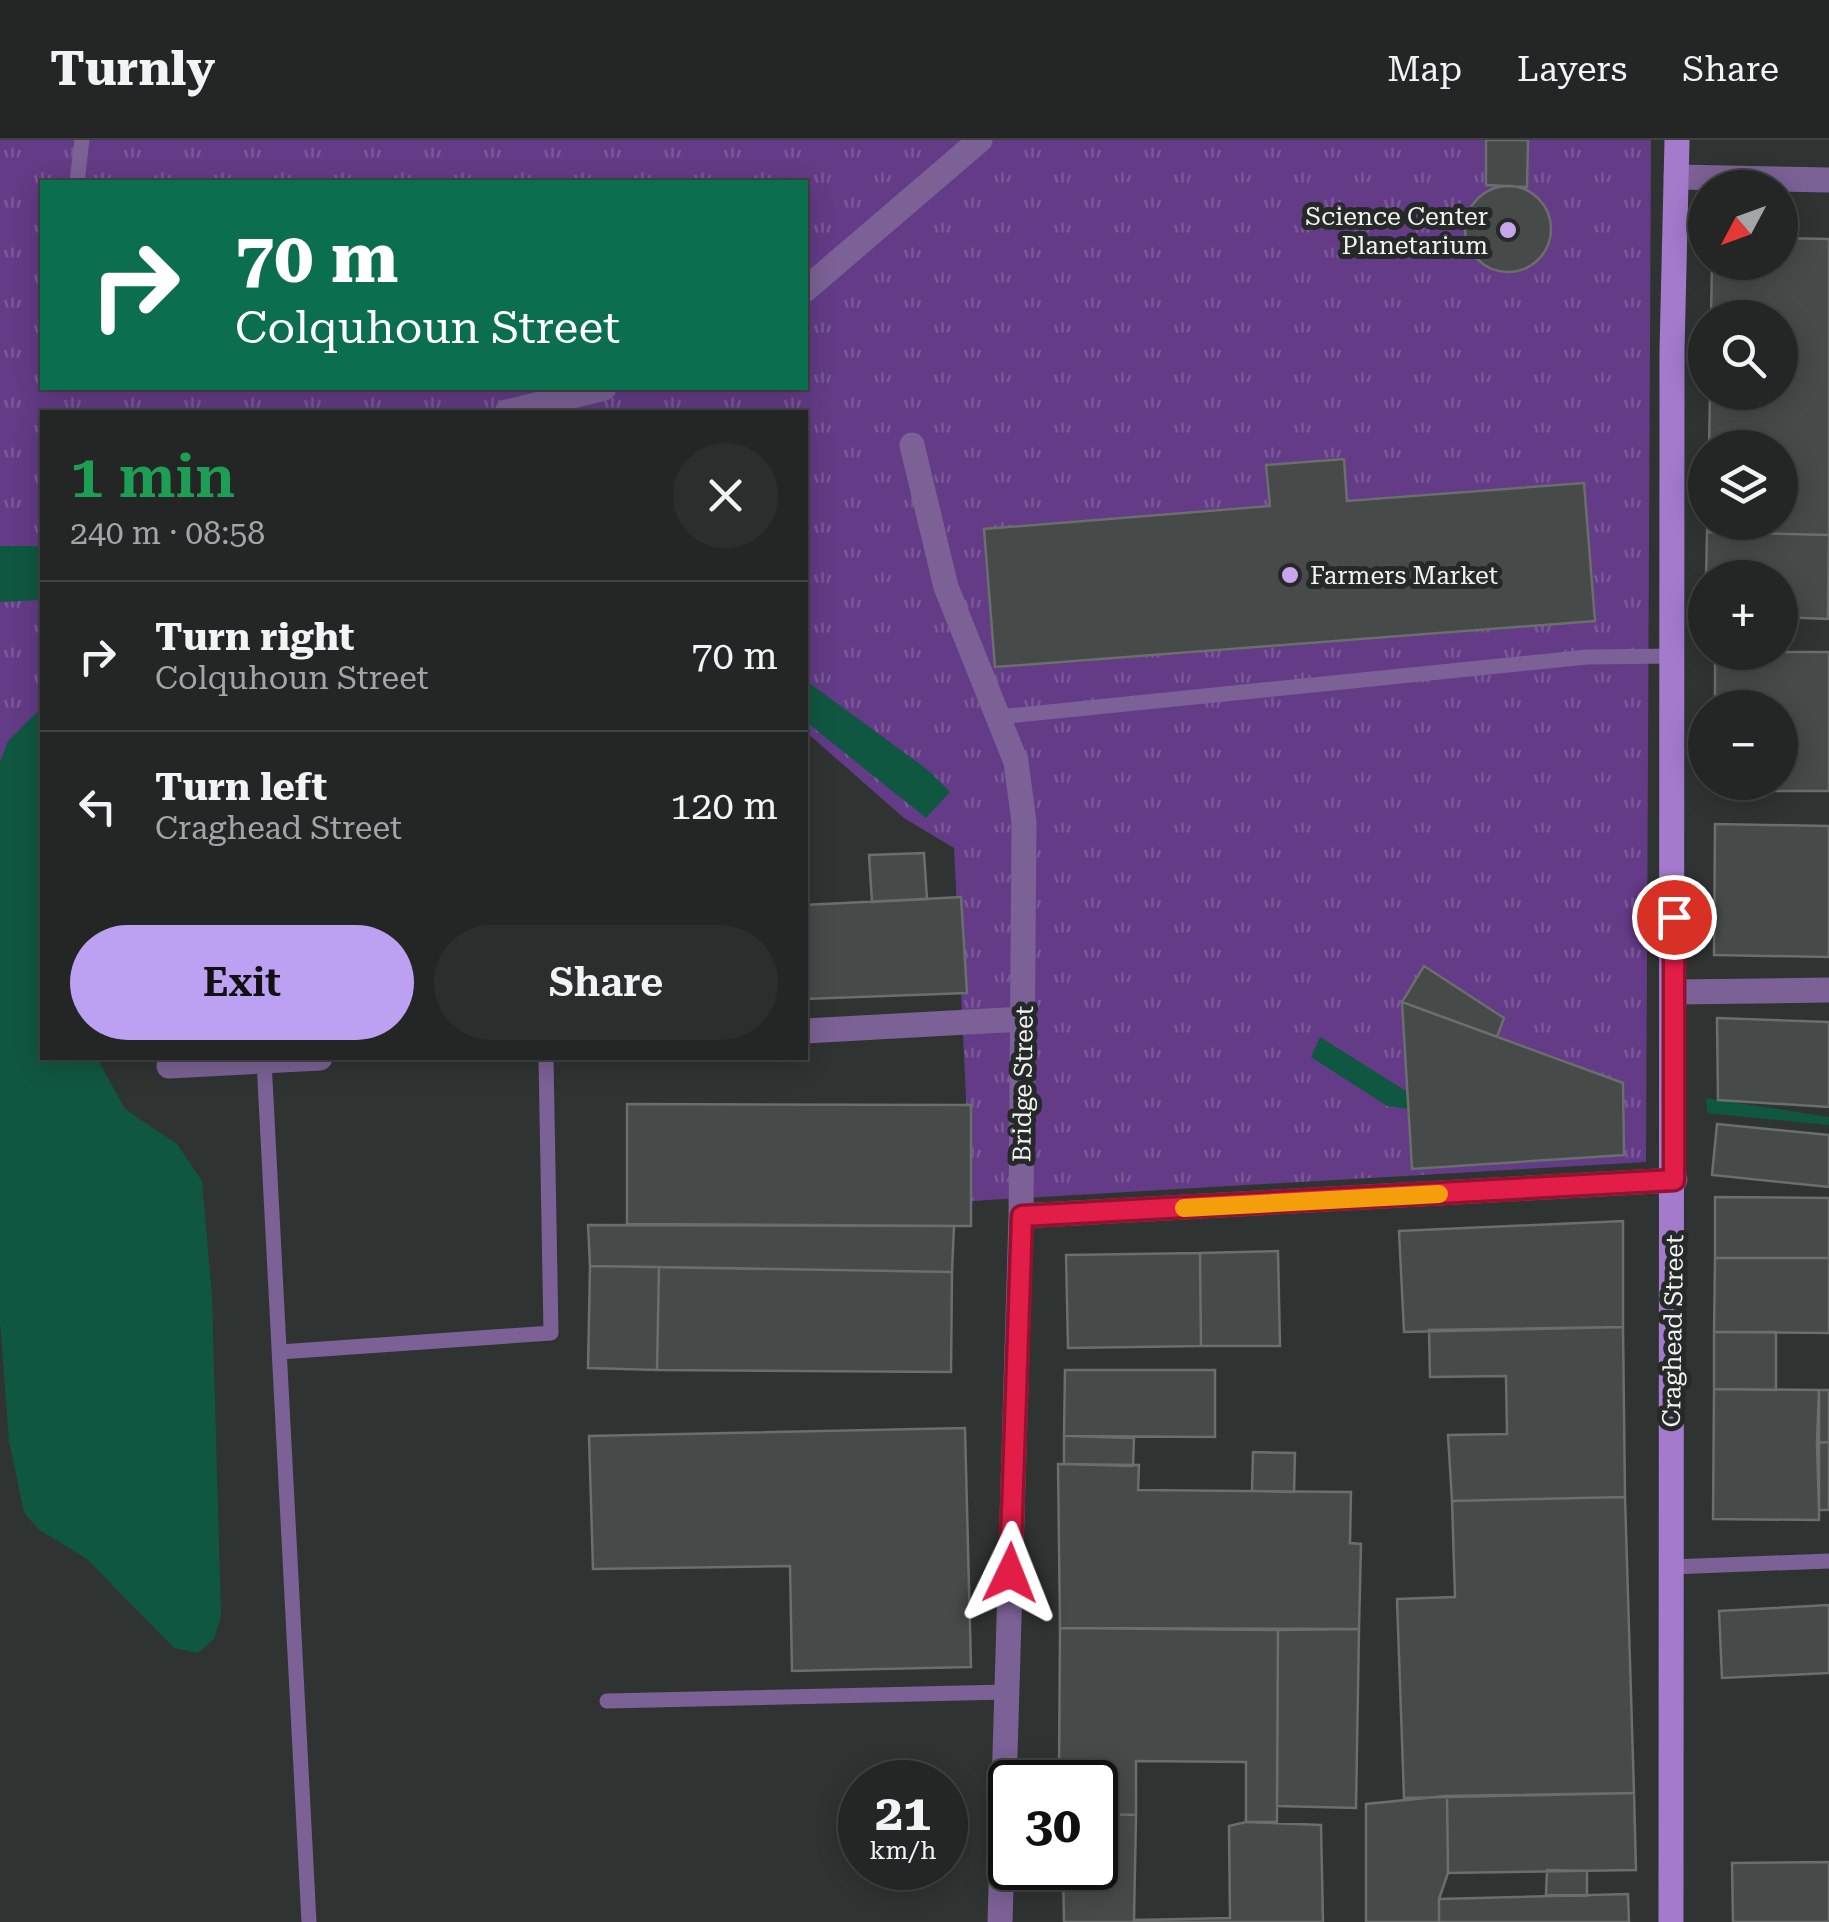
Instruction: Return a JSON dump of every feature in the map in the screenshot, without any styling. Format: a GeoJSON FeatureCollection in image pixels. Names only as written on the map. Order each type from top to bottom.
{"type":"FeatureCollection","features":[{"type":"Feature","properties":{"kind":"main road","name":"Craghead Street"},"geometry":{"type":"LineString","coordinates":[[1671,1922],[1677,140]]}},
{"type":"Feature","properties":{"kind":"street"},"geometry":{"type":"LineString","coordinates":[[808,287],[980,140]]}},
{"type":"Feature","properties":{"kind":"street"},"geometry":{"type":"LineString","coordinates":[[1676,178],[1829,180]]}},
{"type":"Feature","properties":{"kind":"street"},"geometry":{"type":"LineString","coordinates":[[515,410],[596,390]]}},
{"type":"Feature","properties":{"kind":"street","name":"Bridge Street"},"geometry":{"type":"LineString","coordinates":[[912,444],[946,587],[1016,762],[1024,822],[1022,1216],[1000,1922]]}},
{"type":"Feature","properties":{"kind":"street"},"geometry":{"type":"LineString","coordinates":[[1674,992],[1829,990]]}},
{"type":"Feature","properties":{"kind":"street"},"geometry":{"type":"LineString","coordinates":[[808,1031],[1024,1019]]}},
{"type":"Feature","properties":{"kind":"street"},"geometry":{"type":"LineString","coordinates":[[169,1066],[264,1060]]}},
{"type":"Feature","properties":{"kind":"street"},"geometry":{"type":"LineString","coordinates":[[1022,1216],[1674,1180]]}},
{"type":"Feature","properties":{"kind":"lane"},"geometry":{"type":"LineString","coordinates":[[77,180],[82,140]]}},
{"type":"Feature","properties":{"kind":"lane"},"geometry":{"type":"LineString","coordinates":[[999,716],[1587,657],[1674,656]]}},
{"type":"Feature","properties":{"kind":"lane"},"geometry":{"type":"LineString","coordinates":[[264,1060],[309,1922]]}},
{"type":"Feature","properties":{"kind":"lane"},"geometry":{"type":"LineString","coordinates":[[280,1352],[550,1333],[546,1060]]}},
{"type":"Feature","properties":{"kind":"lane"},"geometry":{"type":"LineString","coordinates":[[1671,1567],[1829,1561]]}},
{"type":"Feature","properties":{"kind":"lane"},"geometry":{"type":"LineString","coordinates":[[607,1701],[1007,1692]]}},
{"type":"Feature","properties":{"kind":"green space"},"geometry":{"type":"Polygon","coordinates":[[[0,140],[1651,140],[1646,1162],[971,1201],[954,848],[904,818],[808,734],[808,410],[40,410],[40,1055],[0,1055],[0,140]]]}},
{"type":"Feature","properties":{"kind":"shaded area"},"geometry":{"type":"Polygon","coordinates":[[[0,546],[40,546],[40,600],[0,602],[0,546]]]}},
{"type":"Feature","properties":{"kind":"shaded area"},"geometry":{"type":"Polygon","coordinates":[[[808,682],[928,770],[950,792],[926,818],[808,723],[808,682]]]}},
{"type":"Feature","properties":{"kind":"shaded area"},"geometry":{"type":"Polygon","coordinates":[[[40,709],[40,1060],[98,1060],[125,1109],[177,1144],[202,1181],[212,1295],[221,1616],[214,1639],[198,1653],[174,1648],[87,1559],[38,1529],[24,1512],[9,1441],[0,1322],[0,762],[8,741],[40,709]]]}},
{"type":"Feature","properties":{"kind":"shaded area"},"geometry":{"type":"Polygon","coordinates":[[[1320,1037],[1406,1091],[1408,1109],[1387,1106],[1311,1057],[1320,1037]]]}},
{"type":"Feature","properties":{"kind":"shaded area"},"geometry":{"type":"Polygon","coordinates":[[[1706,1098],[1829,1117],[1829,1125],[1707,1113],[1706,1098]]]}},
{"type":"Feature","properties":{"kind":"building"},"geometry":{"type":"Polygon","coordinates":[[[1486,140],[1528,140],[1527,187],[1486,185],[1486,140]]]}},
{"type":"Feature","properties":{"kind":"building","name":"Science Center Planetarium"},"geometry":{"type":"Polygon","coordinates":[[[1500,186],[1516,186],[1539,198],[1548,212],[1548,246],[1539,260],[1516,272],[1500,272],[1484,265],[1472,253],[1465,237],[1465,221],[1472,205],[1484,193],[1500,186]]]}},
{"type":"Feature","properties":{"kind":"building"},"geometry":{"type":"Polygon","coordinates":[[[1798,238],[1829,239],[1829,535],[1798,534],[1798,430],[1709,430],[1710,410],[1798,410],[1798,300],[1711,300],[1712,280],[1798,280],[1798,238]]]}},
{"type":"Feature","properties":{"kind":"building","name":"Farmers Market"},"geometry":{"type":"Polygon","coordinates":[[[1344,459],[1347,501],[1584,483],[1595,621],[995,667],[984,529],[1270,506],[1266,465],[1344,459]]]}},
{"type":"Feature","properties":{"kind":"building"},"geometry":{"type":"Polygon","coordinates":[[[1798,534],[1829,535],[1828,619],[1798,618],[1798,560],[1706,560],[1707,540],[1798,540],[1798,534]]]}},
{"type":"Feature","properties":{"kind":"building"},"geometry":{"type":"Polygon","coordinates":[[[1798,652],[1829,652],[1829,791],[1798,791],[1798,690],[1715,690],[1715,670],[1798,670],[1798,652]]]}},
{"type":"Feature","properties":{"kind":"building"},"geometry":{"type":"Polygon","coordinates":[[[1715,824],[1829,826],[1829,957],[1714,955],[1715,824]]]}},
{"type":"Feature","properties":{"kind":"building"},"geometry":{"type":"Polygon","coordinates":[[[924,853],[927,899],[872,902],[869,855],[924,853]]]}},
{"type":"Feature","properties":{"kind":"building"},"geometry":{"type":"Polygon","coordinates":[[[961,897],[967,993],[808,999],[808,905],[961,897]]]}},
{"type":"Feature","properties":{"kind":"building"},"geometry":{"type":"Polygon","coordinates":[[[1424,966],[1504,1018],[1497,1037],[1402,1002],[1424,966]]]}},
{"type":"Feature","properties":{"kind":"building"},"geometry":{"type":"Polygon","coordinates":[[[1402,1002],[1623,1083],[1624,1155],[1412,1169],[1402,1002]]]}},
{"type":"Feature","properties":{"kind":"building"},"geometry":{"type":"Polygon","coordinates":[[[1717,1018],[1829,1022],[1829,1107],[1718,1100],[1717,1018]]]}},
{"type":"Feature","properties":{"kind":"building"},"geometry":{"type":"Polygon","coordinates":[[[627,1104],[971,1105],[971,1226],[627,1224],[627,1104]]]}},
{"type":"Feature","properties":{"kind":"building"},"geometry":{"type":"Polygon","coordinates":[[[1717,1124],[1829,1135],[1829,1187],[1712,1175],[1717,1124]]]}},
{"type":"Feature","properties":{"kind":"building"},"geometry":{"type":"Polygon","coordinates":[[[1715,1197],[1829,1198],[1829,1258],[1715,1258],[1715,1197]]]}},
{"type":"Feature","properties":{"kind":"building"},"geometry":{"type":"Polygon","coordinates":[[[1623,1221],[1623,1327],[1404,1332],[1399,1231],[1623,1221]]]}},
{"type":"Feature","properties":{"kind":"building"},"geometry":{"type":"Polygon","coordinates":[[[588,1225],[954,1226],[952,1272],[590,1266],[588,1225]]]}},
{"type":"Feature","properties":{"kind":"building"},"geometry":{"type":"Polygon","coordinates":[[[1278,1251],[1280,1346],[1201,1346],[1200,1253],[1278,1251]]]}},
{"type":"Feature","properties":{"kind":"building"},"geometry":{"type":"Polygon","coordinates":[[[1200,1253],[1201,1346],[1068,1348],[1066,1255],[1200,1253]]]}},
{"type":"Feature","properties":{"kind":"building"},"geometry":{"type":"Polygon","coordinates":[[[1715,1258],[1829,1258],[1829,1333],[1714,1332],[1715,1258]]]}},
{"type":"Feature","properties":{"kind":"building"},"geometry":{"type":"Polygon","coordinates":[[[590,1266],[659,1267],[657,1370],[588,1368],[590,1266]]]}},
{"type":"Feature","properties":{"kind":"building"},"geometry":{"type":"Polygon","coordinates":[[[659,1267],[952,1272],[951,1372],[657,1370],[659,1267]]]}},
{"type":"Feature","properties":{"kind":"building"},"geometry":{"type":"Polygon","coordinates":[[[1623,1327],[1625,1497],[1452,1501],[1448,1435],[1507,1434],[1506,1376],[1430,1377],[1429,1330],[1623,1327]]]}},
{"type":"Feature","properties":{"kind":"building"},"geometry":{"type":"Polygon","coordinates":[[[1714,1332],[1776,1332],[1776,1390],[1714,1389],[1714,1332]]]}},
{"type":"Feature","properties":{"kind":"building"},"geometry":{"type":"Polygon","coordinates":[[[1065,1370],[1215,1370],[1215,1437],[1064,1436],[1065,1370]]]}},
{"type":"Feature","properties":{"kind":"building"},"geometry":{"type":"Polygon","coordinates":[[[1714,1389],[1819,1390],[1819,1520],[1713,1519],[1714,1389]]]}},
{"type":"Feature","properties":{"kind":"building"},"geometry":{"type":"Polygon","coordinates":[[[1819,1390],[1829,1390],[1829,1442],[1817,1443],[1819,1390]]]}},
{"type":"Feature","properties":{"kind":"building"},"geometry":{"type":"Polygon","coordinates":[[[965,1428],[971,1667],[792,1671],[790,1566],[593,1569],[589,1436],[965,1428]]]}},
{"type":"Feature","properties":{"kind":"building"},"geometry":{"type":"Polygon","coordinates":[[[1064,1436],[1134,1438],[1133,1466],[1064,1464],[1064,1436]]]}},
{"type":"Feature","properties":{"kind":"building"},"geometry":{"type":"Polygon","coordinates":[[[1829,1442],[1829,1510],[1819,1510],[1817,1443],[1829,1442]]]}},
{"type":"Feature","properties":{"kind":"building"},"geometry":{"type":"Polygon","coordinates":[[[1253,1452],[1295,1453],[1294,1492],[1252,1491],[1253,1452]]]}},
{"type":"Feature","properties":{"kind":"building"},"geometry":{"type":"Polygon","coordinates":[[[1058,1464],[1139,1465],[1138,1490],[1351,1492],[1350,1543],[1361,1544],[1359,1629],[1060,1628],[1058,1464]]]}},
{"type":"Feature","properties":{"kind":"building"},"geometry":{"type":"Polygon","coordinates":[[[1625,1497],[1634,1793],[1404,1798],[1397,1599],[1455,1597],[1452,1501],[1625,1497]]]}},
{"type":"Feature","properties":{"kind":"building"},"geometry":{"type":"Polygon","coordinates":[[[1829,1605],[1829,1673],[1722,1678],[1719,1611],[1829,1605]]]}},
{"type":"Feature","properties":{"kind":"building"},"geometry":{"type":"Polygon","coordinates":[[[1060,1628],[1278,1630],[1277,1822],[1246,1822],[1246,1762],[1136,1761],[1136,1815],[1118,1815],[1118,1760],[1059,1760],[1060,1628]]]}},
{"type":"Feature","properties":{"kind":"building"},"geometry":{"type":"Polygon","coordinates":[[[1359,1629],[1356,1808],[1277,1806],[1278,1630],[1359,1629]]]}},
{"type":"Feature","properties":{"kind":"building"},"geometry":{"type":"Polygon","coordinates":[[[1634,1793],[1636,1870],[1448,1873],[1447,1796],[1634,1793]]]}},
{"type":"Feature","properties":{"kind":"building"},"geometry":{"type":"Polygon","coordinates":[[[1447,1796],[1448,1873],[1439,1899],[1439,1922],[1366,1922],[1366,1804],[1447,1796]]]}},
{"type":"Feature","properties":{"kind":"building"},"geometry":{"type":"Polygon","coordinates":[[[1118,1815],[1136,1815],[1134,1920],[1230,1918],[1229,1826],[1246,1822],[1321,1825],[1323,1922],[1064,1922],[1063,1890],[1118,1890],[1118,1815]]]}},
{"type":"Feature","properties":{"kind":"building"},"geometry":{"type":"Polygon","coordinates":[[[1829,1862],[1829,1922],[1733,1922],[1732,1863],[1829,1862]]]}},
{"type":"Feature","properties":{"kind":"building"},"geometry":{"type":"Polygon","coordinates":[[[1547,1870],[1587,1871],[1587,1896],[1546,1895],[1547,1870]]]}},
{"type":"Feature","properties":{"kind":"building"},"geometry":{"type":"Polygon","coordinates":[[[1628,1894],[1629,1922],[1439,1922],[1439,1899],[1628,1894]]]}},
{"type":"Feature","properties":{"kind":"slow traffic"},"geometry":{"type":"LineString","coordinates":[[1184,1208],[1439,1194]]}},
{"type":"Feature","properties":{"kind":"place","name":"Science Center Planetarium"},"geometry":{"type":"Point","coordinates":[1508,230]}},
{"type":"Feature","properties":{"kind":"place","name":"Farmers Market"},"geometry":{"type":"Point","coordinates":[1290,575]}},
{"type":"Feature","properties":{"kind":"route"},"geometry":{"type":"LineString","coordinates":[[1010,1573],[1022,1216],[1674,1180],[1674,917]]}}]}
